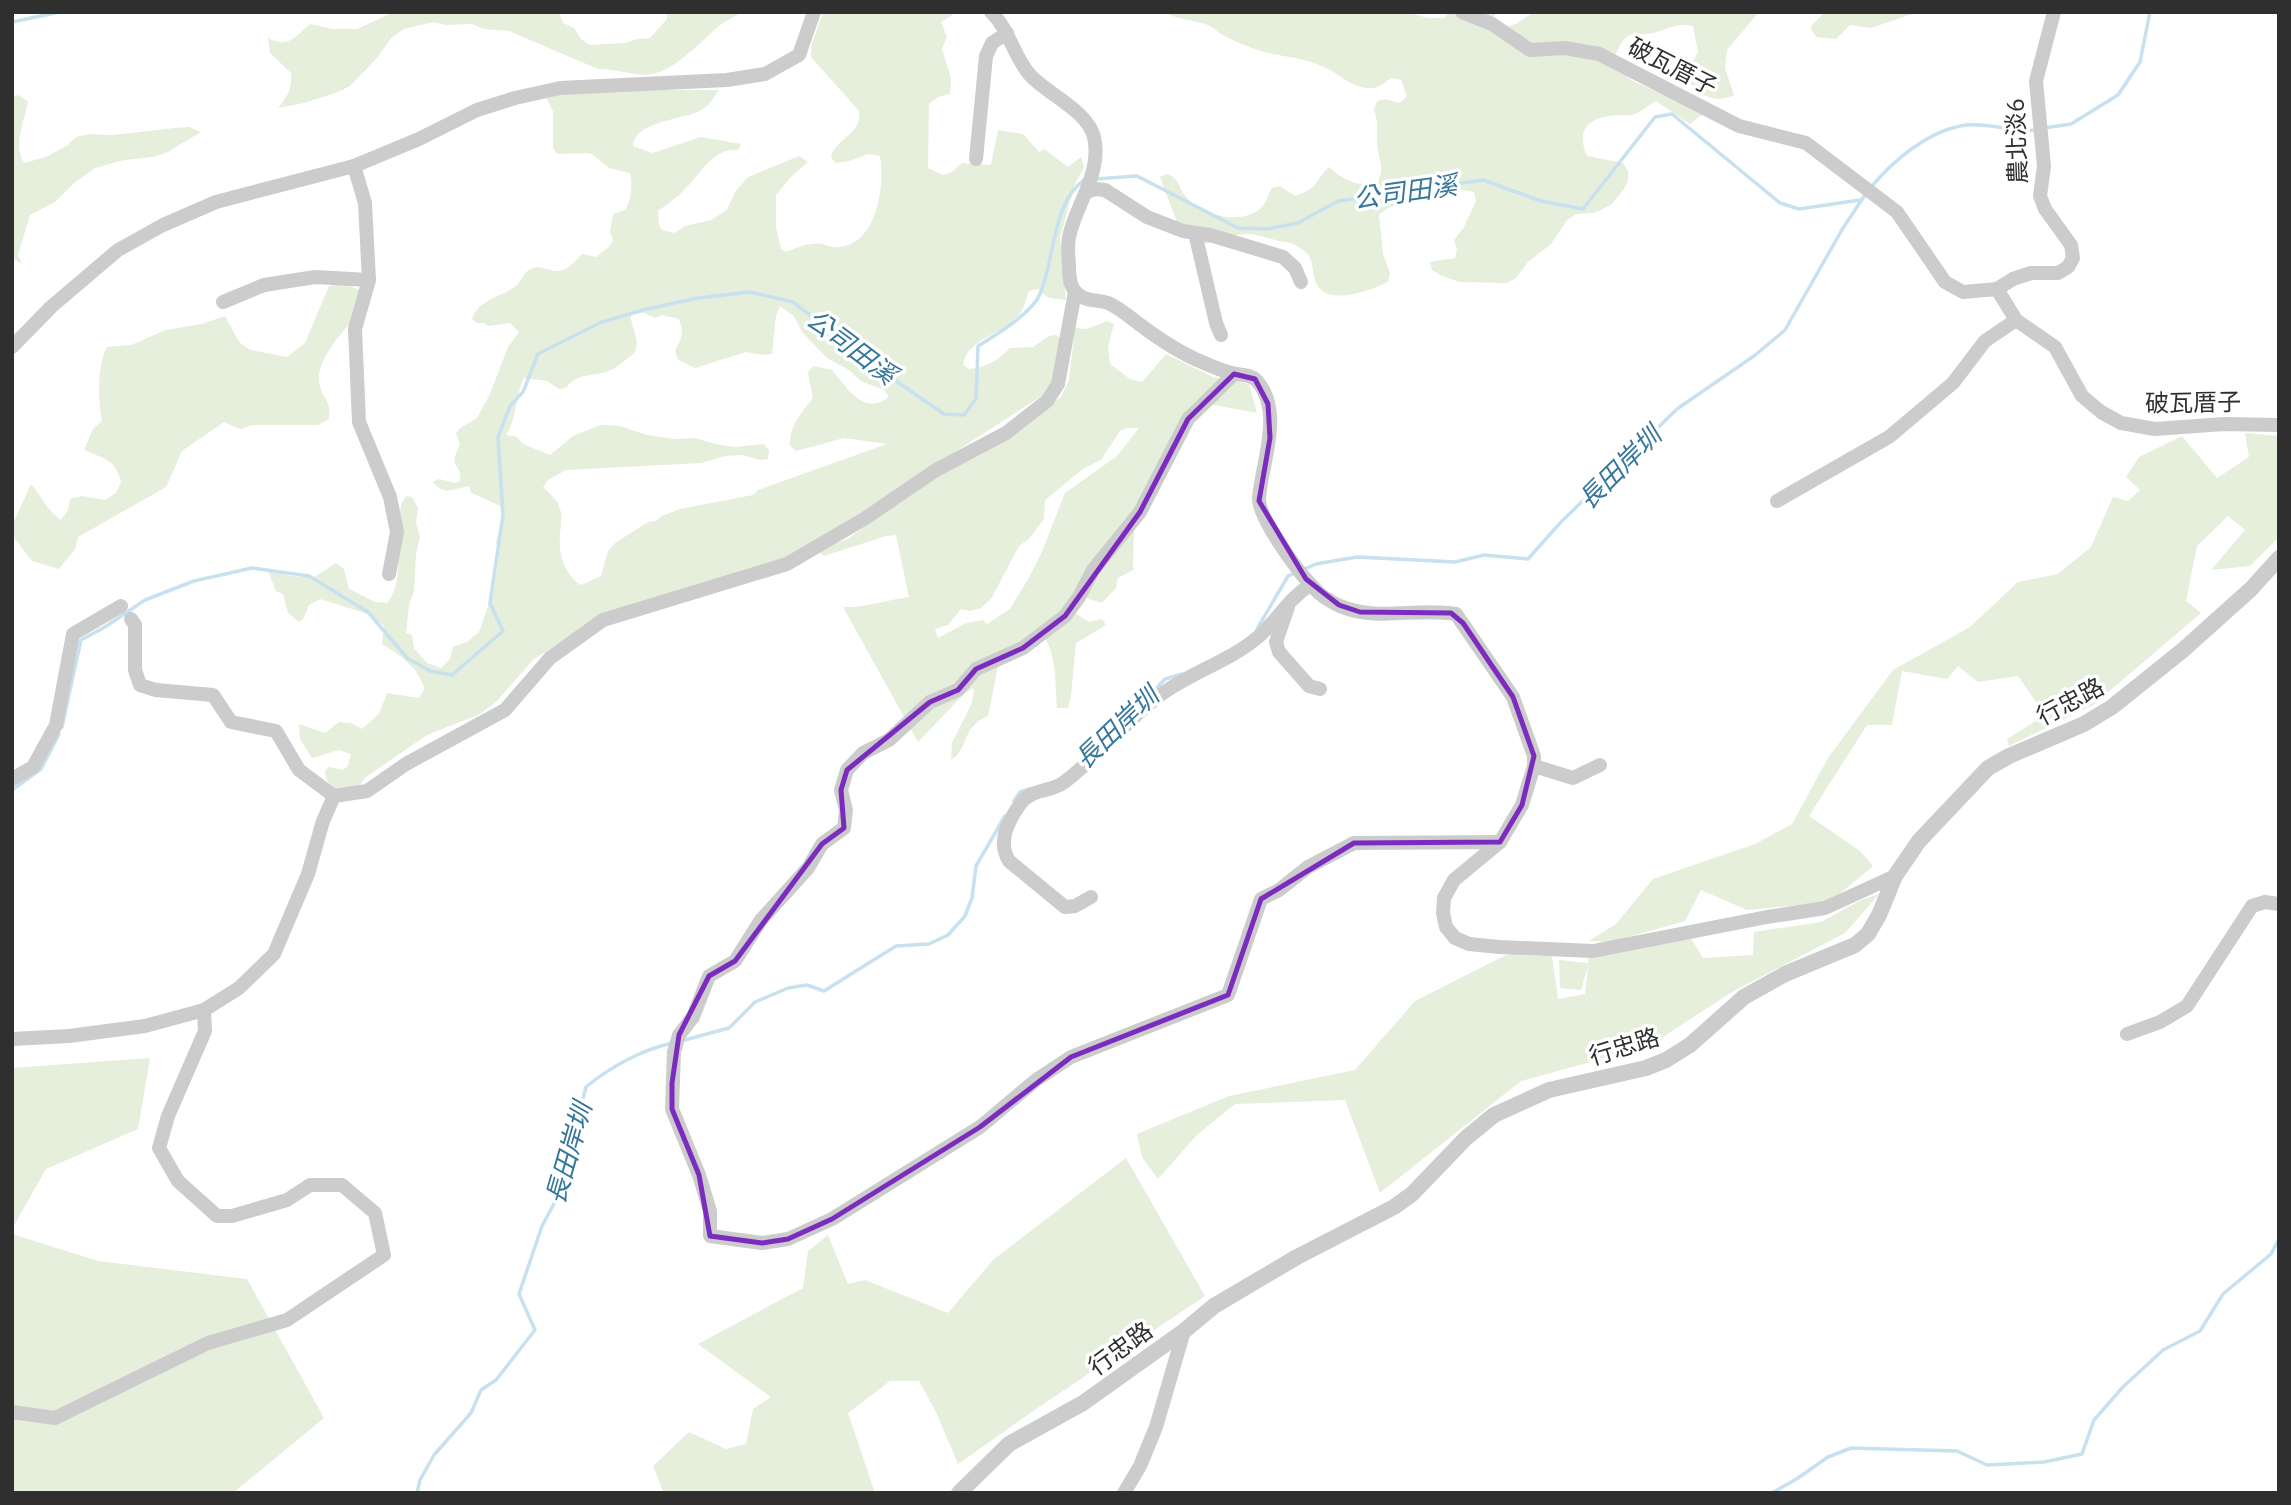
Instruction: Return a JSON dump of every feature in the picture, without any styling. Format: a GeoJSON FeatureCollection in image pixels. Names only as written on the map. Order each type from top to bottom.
{"type":"FeatureCollection","features":[{"type":"Feature","properties":{"kind":"street"},"geometry":{"type":"LineString","coordinates":[[12,347],[51,307],[118,250],[163,225],[216,202],[354,166],[419,139],[477,110],[515,98],[560,88],[727,80],[765,74],[799,55],[814,12]]}},
{"type":"Feature","properties":{"kind":"street"},"geometry":{"type":"LineString","coordinates":[[131,618],[135,625],[135,670],[141,685],[156,690],[213,695],[231,722],[276,731],[299,769],[334,796],[368,791],[406,764],[505,709],[550,658],[603,620],[787,564],[864,519],[936,470],[1006,433],[1047,401],[1058,384],[1075,292],[1070,277],[1069,235],[1088,190],[1096,157],[1090,127],[1073,109],[1031,77],[1022,65],[1007,33],[991,12]]}},
{"type":"Feature","properties":{"kind":"street","name":"破瓦厝子"},"geometry":{"type":"LineString","coordinates":[[1462,12],[1492,24],[1530,50],[1565,48],[1600,54],[1740,126],[1806,143],[1897,212],[1945,282],[1963,292],[1997,289],[2016,320],[2055,347],[2082,396],[2101,412],[2121,423],[2155,429],[2224,424],[2279,425]]}},
{"type":"Feature","properties":{"kind":"street","name":"農北淡6"},"geometry":{"type":"LineString","coordinates":[[1997,289],[2013,279],[2031,273],[2058,273],[2068,267],[2073,258],[2071,245],[2045,209],[2040,197],[2044,166],[2036,82],[2054,12]]}},
{"type":"Feature","properties":{"kind":"street"},"geometry":{"type":"LineString","coordinates":[[976,159],[986,56],[992,43],[1007,33]]}},
{"type":"Feature","properties":{"kind":"street"},"geometry":{"type":"LineString","coordinates":[[354,166],[365,203],[369,281],[355,329],[359,422],[390,497],[397,532],[389,574]]}},
{"type":"Feature","properties":{"kind":"street"},"geometry":{"type":"LineString","coordinates":[[1088,190],[1105,190],[1147,217],[1183,231],[1210,235],[1283,257],[1294,268],[1301,282]]}},
{"type":"Feature","properties":{"kind":"street"},"geometry":{"type":"LineString","coordinates":[[1195,233],[1221,335]]}},
{"type":"Feature","properties":{"kind":"street"},"geometry":{"type":"LineString","coordinates":[[223,302],[264,285],[315,278],[369,281]]}},
{"type":"Feature","properties":{"kind":"street"},"geometry":{"type":"LineString","coordinates":[[1075,292],[1086,299],[1106,303],[1169,346],[1234,374],[1248,375],[1255,379],[1268,404],[1270,438],[1259,500],[1263,513],[1293,565],[1315,591],[1339,605],[1360,612],[1385,615],[1415,612],[1456,614],[1513,697],[1534,756],[1534,766],[1522,804],[1500,842],[1454,880],[1444,898],[1446,927],[1455,938],[1469,944],[1593,951],[1825,908],[1895,876]]}},
{"type":"Feature","properties":{"kind":"street"},"geometry":{"type":"LineString","coordinates":[[1777,500],[1889,437],[1953,383],[1985,341],[2016,320]]}},
{"type":"Feature","properties":{"kind":"street"},"geometry":{"type":"LineString","coordinates":[[1234,374],[1188,419],[1140,512],[1093,570],[1065,616],[1023,648],[976,669],[958,690],[930,702],[890,740],[863,753],[847,770],[841,790],[846,810],[844,828],[822,844],[808,868],[761,920],[735,961],[709,976],[693,1017],[678,1035],[674,1052],[672,1109],[703,1187],[710,1211],[710,1236],[762,1243],[788,1240],[832,1219],[979,1127],[1036,1080],[1071,1057],[1228,995],[1261,899],[1279,890],[1308,867],[1354,843],[1500,842]]}},
{"type":"Feature","properties":{"kind":"street","name":"行忠路"},"geometry":{"type":"LineString","coordinates":[[959,1493],[1009,1444],[1083,1403],[1184,1331],[1214,1306],[1403,1200],[1439,1168],[1466,1138],[1494,1115],[1549,1090],[1646,1068],[1666,1060],[1689,1045],[1744,997],[1785,974],[1855,945],[1868,934],[1895,876],[1919,841],[1988,768],[2008,756],[2084,724],[2112,706],[2212,624],[2251,589],[2279,558]]}},
{"type":"Feature","properties":{"kind":"street"},"geometry":{"type":"LineString","coordinates":[[1091,897],[1075,906],[1065,907],[1009,861],[1004,852],[1002,837],[1021,803],[1028,796],[1061,784],[1167,691],[1220,663],[1259,636],[1308,582]]}},
{"type":"Feature","properties":{"kind":"street"},"geometry":{"type":"LineString","coordinates":[[1294,596],[1276,642],[1279,652],[1309,686],[1320,689]]}},
{"type":"Feature","properties":{"kind":"street"},"geometry":{"type":"LineString","coordinates":[[12,779],[33,767],[56,725],[73,635],[121,606]]}},
{"type":"Feature","properties":{"kind":"street"},"geometry":{"type":"LineString","coordinates":[[1534,766],[1573,778],[1600,765]]}},
{"type":"Feature","properties":{"kind":"street"},"geometry":{"type":"LineString","coordinates":[[12,1039],[69,1036],[145,1026],[204,1010],[239,988],[274,954],[309,874],[323,821],[334,796]]}},
{"type":"Feature","properties":{"kind":"street"},"geometry":{"type":"LineString","coordinates":[[2127,1034],[2161,1022],[2187,1006],[2252,905],[2265,902],[2279,904]]}},
{"type":"Feature","properties":{"kind":"street"},"geometry":{"type":"LineString","coordinates":[[12,1412],[55,1418],[208,1343],[287,1320],[384,1255],[375,1213],[342,1185],[310,1185],[287,1200],[233,1216],[217,1216],[178,1181],[159,1148],[168,1116],[205,1031],[204,1010]]}},
{"type":"Feature","properties":{"kind":"street"},"geometry":{"type":"LineString","coordinates":[[1124,1493],[1140,1466],[1156,1427],[1184,1331]]}},
{"type":"Feature","properties":{"kind":"highlighted area"},"geometry":{"type":"Polygon","coordinates":[[[1234,374],[1255,379],[1268,404],[1270,438],[1259,501],[1306,579],[1339,605],[1360,612],[1451,613],[1463,623],[1513,697],[1534,756],[1522,805],[1500,842],[1354,843],[1261,899],[1228,995],[1071,1057],[980,1127],[832,1219],[788,1239],[762,1243],[710,1236],[699,1175],[672,1109],[672,1083],[679,1035],[709,976],[735,961],[822,844],[844,828],[841,790],[847,770],[930,702],[958,690],[976,669],[1023,648],[1065,616],[1140,512],[1188,419],[1234,374]]]}},
{"type":"Feature","properties":{"kind":"green space"},"geometry":{"type":"Polygon","coordinates":[[[559,12],[563,23],[574,28],[589,45],[626,43],[650,38],[667,19],[667,12],[743,12],[723,23],[671,66],[646,75],[598,69],[509,31],[484,29],[472,24],[446,25],[433,22],[404,29],[392,37],[377,58],[350,86],[304,103],[278,108],[289,92],[291,73],[270,53],[268,38],[286,42],[310,24],[333,29],[357,29],[392,13],[559,12]]]}},
{"type":"Feature","properties":{"kind":"green space"},"geometry":{"type":"Polygon","coordinates":[[[823,12],[957,12],[941,22],[947,37],[942,49],[951,78],[950,94],[938,97],[929,104],[928,168],[943,175],[952,172],[962,163],[991,165],[998,130],[1023,134],[1039,152],[1044,149],[1068,167],[1081,157],[1084,167],[1074,186],[1060,238],[1066,300],[1049,298],[1038,289],[1029,291],[1022,310],[1014,320],[972,348],[963,365],[969,369],[981,367],[996,360],[1010,348],[1033,347],[1049,336],[1056,335],[1062,340],[1051,390],[795,555],[601,617],[534,659],[495,703],[480,714],[427,735],[366,777],[358,787],[343,792],[333,787],[326,779],[325,771],[329,767],[343,770],[348,766],[351,754],[339,750],[312,758],[300,739],[299,724],[325,733],[339,722],[351,723],[362,729],[379,714],[387,693],[419,698],[425,688],[416,671],[402,657],[382,644],[384,626],[368,614],[320,599],[309,605],[304,618],[299,622],[288,613],[283,594],[276,591],[268,571],[313,578],[336,563],[344,569],[349,589],[375,602],[387,603],[397,578],[401,504],[406,496],[412,497],[418,508],[416,523],[420,537],[406,633],[412,635],[414,648],[427,663],[441,668],[450,659],[453,647],[467,642],[478,633],[494,587],[499,556],[496,542],[502,518],[500,506],[470,492],[470,486],[446,490],[433,482],[439,479],[455,483],[460,481],[455,462],[460,445],[456,433],[477,418],[490,394],[508,347],[519,332],[510,323],[489,326],[472,319],[479,307],[515,287],[530,269],[538,267],[560,271],[572,265],[582,254],[596,257],[610,246],[613,239],[610,233],[613,214],[625,210],[631,192],[630,173],[609,168],[592,154],[557,154],[553,148],[553,111],[543,92],[719,90],[701,110],[650,126],[635,138],[633,146],[652,153],[701,137],[741,144],[738,150],[729,150],[714,157],[682,192],[658,211],[662,230],[675,233],[685,226],[711,220],[727,210],[735,192],[748,177],[799,156],[808,162],[776,195],[776,227],[781,249],[786,252],[813,244],[839,247],[862,236],[876,212],[881,182],[880,156],[868,154],[836,163],[831,158],[837,146],[857,126],[859,111],[811,57],[811,47],[823,12]],[[780,306],[776,316],[772,354],[746,352],[695,368],[678,360],[675,351],[682,336],[679,319],[662,315],[655,318],[639,311],[631,311],[636,349],[615,368],[575,379],[566,388],[559,389],[547,381],[524,378],[506,435],[517,437],[523,444],[550,455],[573,436],[601,425],[620,426],[647,435],[675,439],[695,438],[734,447],[764,444],[769,451],[768,459],[760,460],[743,455],[725,456],[701,463],[566,470],[548,480],[543,487],[555,500],[561,512],[562,558],[571,577],[581,585],[601,576],[608,551],[615,543],[662,516],[680,509],[753,495],[758,490],[887,444],[844,438],[796,451],[790,446],[794,426],[813,398],[808,373],[813,366],[832,370],[863,402],[871,404],[889,397],[884,390],[861,381],[849,370],[827,358],[802,332],[794,316],[780,306]]]}},
{"type":"Feature","properties":{"kind":"green space"},"geometry":{"type":"Polygon","coordinates":[[[1164,12],[1408,12],[1427,18],[1445,18],[1448,12],[1496,12],[1494,17],[1503,27],[1513,25],[1538,12],[1759,12],[1727,50],[1725,68],[1734,95],[1727,98],[1706,96],[1690,81],[1687,74],[1698,52],[1693,26],[1676,26],[1652,33],[1634,34],[1625,39],[1615,56],[1627,77],[1704,113],[1690,124],[1656,101],[1635,114],[1610,116],[1588,125],[1583,137],[1587,156],[1623,163],[1628,171],[1628,181],[1611,205],[1594,213],[1576,214],[1567,220],[1551,244],[1528,262],[1516,278],[1507,283],[1460,282],[1432,270],[1430,262],[1455,258],[1457,250],[1454,240],[1464,227],[1476,201],[1474,192],[1453,188],[1435,196],[1396,205],[1379,215],[1383,254],[1390,273],[1388,282],[1360,293],[1338,295],[1328,294],[1320,289],[1309,256],[1291,243],[1247,234],[1200,245],[1179,228],[1160,177],[1167,174],[1172,176],[1187,198],[1203,210],[1234,217],[1254,213],[1262,207],[1272,188],[1280,186],[1295,196],[1309,190],[1329,167],[1340,176],[1358,184],[1378,182],[1381,167],[1374,110],[1377,101],[1385,99],[1400,103],[1407,96],[1401,80],[1391,78],[1373,88],[1359,87],[1315,63],[1252,48],[1207,25],[1164,12]]]}},
{"type":"Feature","properties":{"kind":"green space"},"geometry":{"type":"Polygon","coordinates":[[[1825,12],[1918,12],[1871,28],[1850,25],[1836,39],[1816,37],[1810,27],[1825,12]]]}},
{"type":"Feature","properties":{"kind":"green space"},"geometry":{"type":"Polygon","coordinates":[[[19,95],[28,102],[19,141],[24,163],[46,157],[68,145],[76,137],[89,134],[112,135],[189,127],[201,132],[166,153],[95,168],[74,183],[55,202],[30,215],[18,255],[22,264],[12,258],[12,97],[19,95]]]}},
{"type":"Feature","properties":{"kind":"green space"},"geometry":{"type":"Polygon","coordinates":[[[343,284],[367,292],[370,304],[337,339],[323,361],[319,382],[328,403],[329,419],[318,425],[253,425],[240,429],[224,422],[182,451],[166,487],[78,537],[75,549],[59,569],[32,561],[15,539],[12,526],[31,484],[61,520],[68,510],[70,499],[82,496],[105,500],[116,493],[121,482],[112,464],[84,450],[93,429],[102,421],[99,383],[101,363],[107,347],[131,345],[166,330],[202,324],[225,316],[239,342],[250,350],[287,357],[305,343],[329,286],[343,284]]]}},
{"type":"Feature","properties":{"kind":"green space"},"geometry":{"type":"Polygon","coordinates":[[[1107,321],[1114,324],[1108,346],[1110,364],[1130,379],[1142,382],[1166,354],[1213,377],[1249,384],[1257,413],[1209,404],[1197,415],[1134,528],[1135,569],[1118,578],[1116,588],[1102,603],[1086,598],[1075,613],[1089,622],[1102,619],[1106,625],[1076,643],[1068,708],[1057,708],[1053,662],[1044,637],[998,666],[988,716],[973,726],[961,750],[951,760],[952,743],[972,703],[974,688],[965,693],[918,742],[843,607],[909,597],[896,535],[824,556],[819,551],[849,538],[924,484],[1021,428],[1061,397],[1069,380],[1075,328],[1087,329],[1107,321]],[[1139,428],[1120,431],[1101,460],[1083,469],[1045,500],[1044,519],[1029,539],[1019,546],[991,599],[981,608],[970,611],[961,609],[948,625],[935,629],[938,638],[966,623],[983,620],[987,624],[1010,609],[1041,554],[1065,493],[1117,456],[1139,428]]]}},
{"type":"Feature","properties":{"kind":"green space"},"geometry":{"type":"Polygon","coordinates":[[[2245,433],[2279,436],[2279,537],[2250,566],[2211,570],[2245,530],[2228,516],[2197,546],[2186,601],[2201,613],[2093,705],[2009,746],[2007,739],[2045,715],[2018,676],[1978,682],[1958,666],[1947,679],[1902,671],[1892,725],[1867,725],[1809,816],[1859,850],[1873,866],[1830,902],[1747,910],[1701,890],[1685,921],[1611,942],[1589,941],[1616,924],[1653,879],[1755,844],[1792,824],[1828,758],[1893,670],[1970,627],[2018,582],[2058,574],[2091,547],[2113,497],[2128,501],[2140,490],[2126,477],[2139,457],[2182,436],[2217,478],[2249,457],[2245,433]]]}},
{"type":"Feature","properties":{"kind":"green space"},"geometry":{"type":"Polygon","coordinates":[[[1879,894],[1845,933],[1732,992],[1649,1046],[1521,1081],[1380,1193],[1345,1100],[1235,1104],[1197,1135],[1158,1179],[1142,1157],[1137,1134],[1229,1096],[1355,1070],[1415,1001],[1506,955],[1552,956],[1558,999],[1585,994],[1588,966],[1581,990],[1560,988],[1559,960],[1588,963],[1589,955],[1690,937],[1703,958],[1753,955],[1754,932],[1821,922],[1861,900],[1879,894]]]}},
{"type":"Feature","properties":{"kind":"green space"},"geometry":{"type":"Polygon","coordinates":[[[150,1058],[138,1129],[46,1169],[12,1229],[12,1068],[150,1058]]]}},
{"type":"Feature","properties":{"kind":"green space"},"geometry":{"type":"Polygon","coordinates":[[[1126,1158],[1205,1296],[958,1464],[936,1412],[919,1381],[890,1381],[848,1413],[875,1493],[664,1493],[653,1466],[689,1432],[726,1449],[746,1444],[753,1409],[771,1397],[698,1344],[803,1288],[808,1251],[828,1235],[848,1284],[865,1280],[948,1313],[993,1260],[1126,1158]]]}},
{"type":"Feature","properties":{"kind":"green space"},"geometry":{"type":"Polygon","coordinates":[[[12,1234],[98,1261],[247,1279],[324,1418],[233,1493],[12,1493],[12,1234]]]}},
{"type":"Feature","properties":{"kind":"waterway","name":"公司田溪"},"geometry":{"type":"LineString","coordinates":[[12,22],[60,12]]}},
{"type":"Feature","properties":{"kind":"waterway","name":"長田岸圳"},"geometry":{"type":"LineString","coordinates":[[2044,128],[2071,124],[2118,95],[2140,62],[2150,12]]}},
{"type":"Feature","properties":{"kind":"waterway","name":"公司田溪"},"geometry":{"type":"LineString","coordinates":[[1096,179],[1137,176],[1238,228],[1267,229],[1298,223],[1338,201],[1483,180],[1541,201],[1583,209],[1655,117],[1672,114],[1780,203],[1799,209],[1860,200]]}},
{"type":"Feature","properties":{"kind":"waterway","name":"長田岸圳"},"geometry":{"type":"LineString","coordinates":[[1872,186],[1911,149],[1947,130],[1968,125],[2036,130]]}},
{"type":"Feature","properties":{"kind":"waterway","name":"公司田溪"},"geometry":{"type":"LineString","coordinates":[[62,727],[81,640],[145,600],[194,581],[252,568],[309,576],[368,612],[407,658],[430,671],[452,675],[503,631],[490,603],[503,515],[498,437],[510,406],[523,392],[538,354],[602,322],[698,298],[750,292],[793,302],[877,368],[944,414],[964,415],[976,399],[978,346],[1013,323],[1036,301],[1045,280],[1060,217],[1074,190],[1084,180]]}},
{"type":"Feature","properties":{"kind":"waterway","name":"長田岸圳"},"geometry":{"type":"LineString","coordinates":[[1302,570],[1316,564],[1357,557],[1455,562],[1484,555],[1528,559],[1560,523],[1677,409],[1754,356],[1785,330],[1843,228],[1867,192]]}},
{"type":"Feature","properties":{"kind":"waterway","name":"長田岸圳"},"geometry":{"type":"LineString","coordinates":[[1257,629],[1288,576],[1295,573]]}},
{"type":"Feature","properties":{"kind":"waterway","name":"長田岸圳"},"geometry":{"type":"LineString","coordinates":[[1151,694],[1165,679],[1182,674]]}},
{"type":"Feature","properties":{"kind":"waterway","name":"公司田溪"},"geometry":{"type":"LineString","coordinates":[[12,790],[41,769],[59,734]]}},
{"type":"Feature","properties":{"kind":"waterway","name":"長田岸圳"},"geometry":{"type":"LineString","coordinates":[[1014,801],[1020,792],[1029,789]]}},
{"type":"Feature","properties":{"kind":"waterway","name":"長田岸圳"},"geometry":{"type":"LineString","coordinates":[[681,1041],[729,1028],[755,1002],[788,988],[807,985],[824,991],[896,946],[929,944],[948,935],[965,916],[972,898],[976,866],[1005,816]]}},
{"type":"Feature","properties":{"kind":"waterway","name":"長田岸圳"},"geometry":{"type":"LineString","coordinates":[[417,1493],[420,1480],[434,1455],[471,1413],[481,1390],[496,1380],[535,1330],[519,1294],[542,1226],[557,1198],[586,1087],[627,1060],[673,1043]]}},
{"type":"Feature","properties":{"kind":"waterway"},"geometry":{"type":"LineString","coordinates":[[1772,1493],[1828,1457],[1851,1448],[1957,1451],[1987,1465],[2044,1462],[2082,1454],[2094,1420],[2123,1387],[2163,1350],[2200,1331],[2223,1294],[2271,1254],[2279,1239]]}}]}
